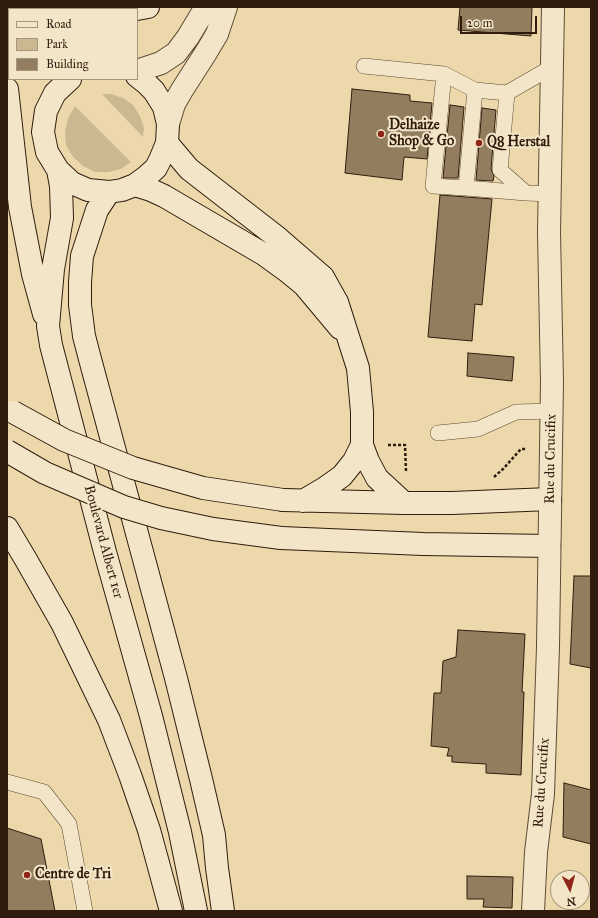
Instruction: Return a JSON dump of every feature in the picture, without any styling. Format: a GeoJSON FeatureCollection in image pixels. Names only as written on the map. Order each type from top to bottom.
{"type":"FeatureCollection","features":[{"type":"Feature","properties":{"kind":"main road"},"geometry":{"type":"LineString","coordinates":[[138,9],[148,7]]}},
{"type":"Feature","properties":{"kind":"main road"},"geometry":{"type":"LineString","coordinates":[[138,71],[161,63],[176,52],[188,37],[206,7]]}},
{"type":"Feature","properties":{"kind":"main road","name":"Boulevard Albert 1er"},"geometry":{"type":"LineString","coordinates":[[60,84],[46,111],[43,132],[47,152],[58,170],[65,178],[80,187],[96,191],[109,192],[122,190],[135,185],[146,178],[156,168],[160,160],[174,104],[208,51],[217,34],[226,7]]}},
{"type":"Feature","properties":{"kind":"main road","name":"Rue du Crucifix"},"geometry":{"type":"LineString","coordinates":[[533,911],[536,852],[543,794],[552,411],[550,194],[553,7]]}},
{"type":"Feature","properties":{"kind":"main road"},"geometry":{"type":"LineString","coordinates":[[138,77],[148,84],[164,106],[167,134],[189,170],[278,238],[323,277],[337,302],[358,368],[362,412],[362,444],[368,461],[377,478],[404,503]]}},
{"type":"Feature","properties":{"kind":"main road"},"geometry":{"type":"LineString","coordinates":[[7,89],[20,207],[33,274],[48,326]]}},
{"type":"Feature","properties":{"kind":"main road","name":"Boulevard Albert 1er"},"geometry":{"type":"LineString","coordinates":[[58,170],[61,186],[62,218],[53,269],[48,326],[52,351],[158,747],[178,826],[196,911]]}},
{"type":"Feature","properties":{"kind":"main road"},"geometry":{"type":"LineString","coordinates":[[135,185],[164,196],[265,255],[304,285],[348,336]]}},
{"type":"Feature","properties":{"kind":"main road"},"geometry":{"type":"LineString","coordinates":[[109,192],[96,210],[82,256],[80,305],[84,336],[174,671],[201,779],[214,834],[223,911]]}},
{"type":"Feature","properties":{"kind":"main road"},"geometry":{"type":"LineString","coordinates":[[7,408],[64,440],[133,468],[203,488],[293,501],[452,503],[550,499]]}},
{"type":"Feature","properties":{"kind":"main road"},"geometry":{"type":"LineString","coordinates":[[293,501],[325,488],[342,476],[354,461],[362,444]]}},
{"type":"Feature","properties":{"kind":"main road"},"geometry":{"type":"LineString","coordinates":[[7,451],[45,473],[124,507],[161,518],[213,529],[281,538],[415,544],[549,546]]}},
{"type":"Feature","properties":{"kind":"main road"},"geometry":{"type":"LineString","coordinates":[[7,528],[62,623],[103,707],[120,747],[149,830],[171,911]]}},
{"type":"Feature","properties":{"kind":"lane"},"geometry":{"type":"LineString","coordinates":[[364,66],[444,74],[475,90],[507,93],[552,68]]}},
{"type":"Feature","properties":{"kind":"lane"},"geometry":{"type":"LineString","coordinates":[[444,74],[433,186],[550,194]]}},
{"type":"Feature","properties":{"kind":"lane"},"geometry":{"type":"LineString","coordinates":[[466,188],[475,90]]}},
{"type":"Feature","properties":{"kind":"lane"},"geometry":{"type":"LineString","coordinates":[[507,93],[500,170],[526,193]]}},
{"type":"Feature","properties":{"kind":"lane"},"geometry":{"type":"LineString","coordinates":[[438,433],[478,429],[516,412],[552,411]]}},
{"type":"Feature","properties":{"kind":"lane"},"geometry":{"type":"LineString","coordinates":[[7,782],[44,792],[70,824],[85,911]]}},
{"type":"Feature","properties":{"kind":"path"},"geometry":{"type":"LineString","coordinates":[[362,444],[405,445],[405,470],[411,474]]}},
{"type":"Feature","properties":{"kind":"path"},"geometry":{"type":"LineString","coordinates":[[492,478],[503,469],[521,449],[551,449]]}},
{"type":"Feature","properties":{"kind":"green space"},"geometry":{"type":"Polygon","coordinates":[[[102,94],[111,94],[123,98],[133,105],[140,116],[144,128],[143,137],[102,94]]]}},
{"type":"Feature","properties":{"kind":"green space"},"geometry":{"type":"Polygon","coordinates":[[[75,106],[131,162],[121,169],[109,172],[95,172],[83,166],[73,157],[66,145],[65,132],[68,118],[75,106]]]}},
{"type":"Feature","properties":{"kind":"building"},"geometry":{"type":"Polygon","coordinates":[[[460,7],[532,7],[531,36],[458,30],[460,7]]]}},
{"type":"Feature","properties":{"kind":"building"},"geometry":{"type":"Polygon","coordinates":[[[352,89],[410,95],[410,101],[432,103],[427,159],[404,157],[402,180],[345,173],[352,89]]]}},
{"type":"Feature","properties":{"kind":"building"},"geometry":{"type":"Polygon","coordinates":[[[450,105],[464,107],[458,178],[443,178],[450,105]]]}},
{"type":"Feature","properties":{"kind":"building"},"geometry":{"type":"Polygon","coordinates":[[[482,108],[496,110],[491,169],[494,176],[493,181],[476,180],[482,108]]]}},
{"type":"Feature","properties":{"kind":"building"},"geometry":{"type":"Polygon","coordinates":[[[440,195],[492,199],[482,305],[475,304],[472,341],[428,337],[440,195]]]}},
{"type":"Feature","properties":{"kind":"building"},"geometry":{"type":"Polygon","coordinates":[[[468,353],[514,357],[512,381],[467,376],[468,353]]]}},
{"type":"Feature","properties":{"kind":"building"},"geometry":{"type":"Polygon","coordinates":[[[574,576],[591,576],[591,668],[570,664],[574,576]]]}},
{"type":"Feature","properties":{"kind":"building"},"geometry":{"type":"Polygon","coordinates":[[[458,630],[525,634],[522,692],[524,692],[521,775],[486,773],[486,764],[452,762],[452,756],[447,756],[449,748],[431,746],[434,693],[441,693],[443,661],[456,657],[458,630]]]}},
{"type":"Feature","properties":{"kind":"building"},"geometry":{"type":"Polygon","coordinates":[[[564,783],[591,790],[591,844],[563,837],[564,783]]]}},
{"type":"Feature","properties":{"kind":"building","name":"Centre de Tri"},"geometry":{"type":"Polygon","coordinates":[[[7,828],[41,839],[55,911],[7,911],[7,828]]]}},
{"type":"Feature","properties":{"kind":"building"},"geometry":{"type":"Polygon","coordinates":[[[467,876],[513,877],[512,908],[483,907],[484,899],[467,899],[467,876]]]}},
{"type":"Feature","properties":{"kind":"place","name":"Delhaize Shop & Go"},"geometry":{"type":"Point","coordinates":[381,134]}},
{"type":"Feature","properties":{"kind":"place","name":"Q8 Herstal"},"geometry":{"type":"Point","coordinates":[479,143]}},
{"type":"Feature","properties":{"kind":"place","name":"Centre de Tri"},"geometry":{"type":"Point","coordinates":[27,875]}}]}
